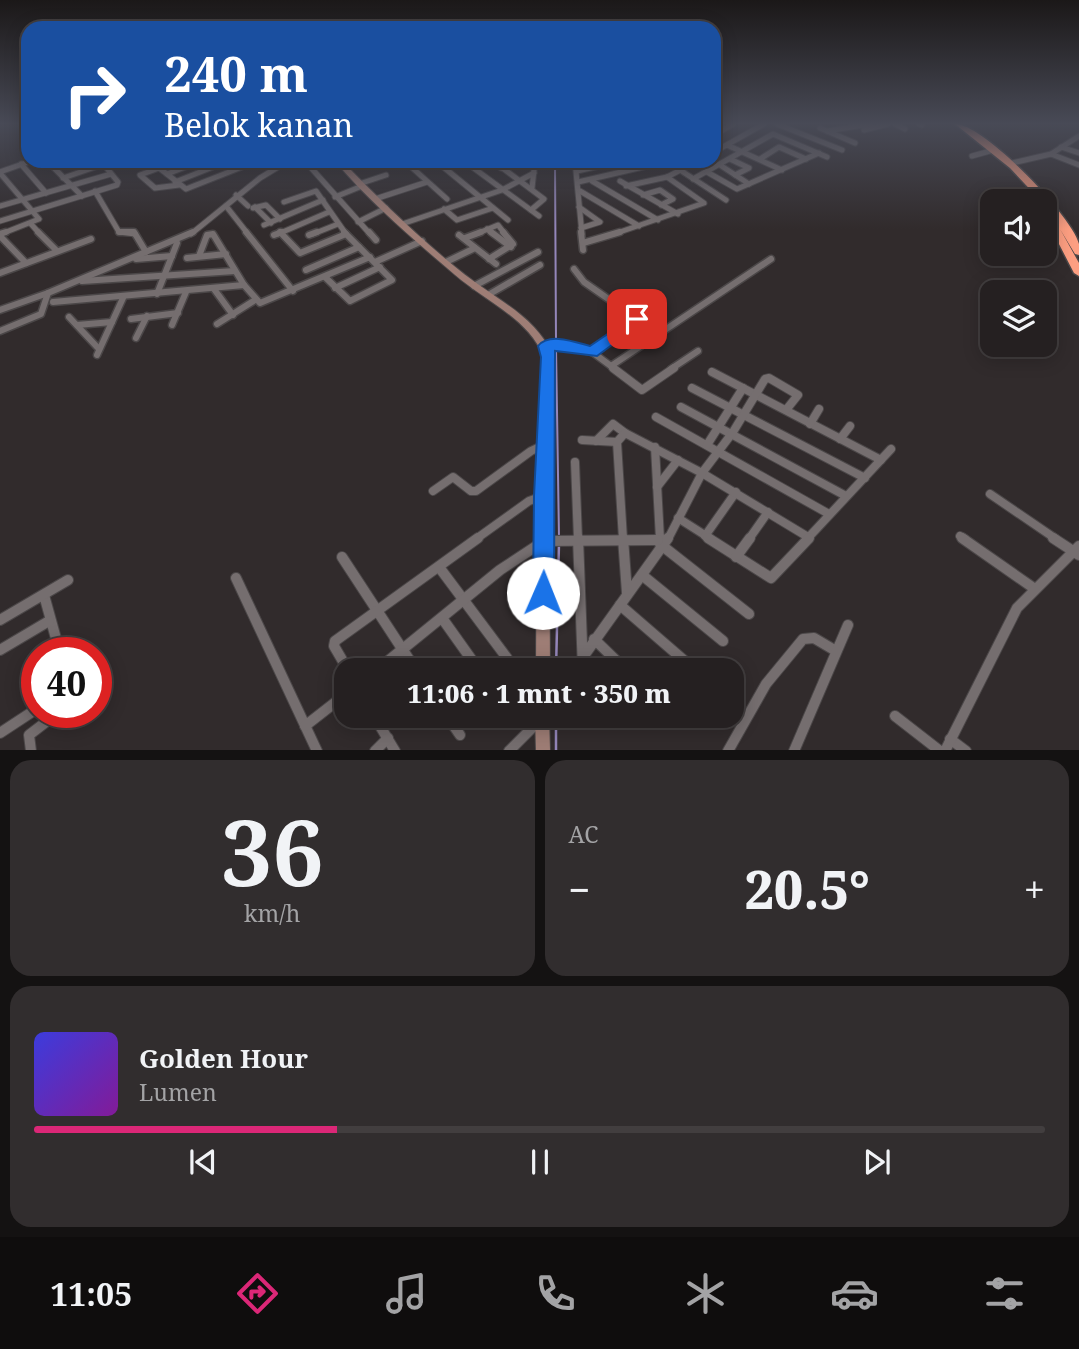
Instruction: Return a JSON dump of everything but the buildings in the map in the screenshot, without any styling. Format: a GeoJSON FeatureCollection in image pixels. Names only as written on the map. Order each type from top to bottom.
{"type":"FeatureCollection","features":[{"type":"Feature","properties":{"kind":"highway"},"geometry":{"type":"LineString","coordinates":[[997,159],[1027,189]]}},
{"type":"Feature","properties":{"kind":"highway"},"geometry":{"type":"LineString","coordinates":[[1007,159],[1055,208],[1079,252]]}},
{"type":"Feature","properties":{"kind":"highway"},"geometry":{"type":"LineString","coordinates":[[1057,232],[1079,273]]}},
{"type":"Feature","properties":{"kind":"street"},"geometry":{"type":"LineString","coordinates":[[721,164],[730,159],[749,168],[735,175]]}},
{"type":"Feature","properties":{"kind":"street"},"geometry":{"type":"LineString","coordinates":[[760,159],[782,170]]}},
{"type":"Feature","properties":{"kind":"street"},"geometry":{"type":"LineString","coordinates":[[707,172],[733,188],[749,184],[806,159]]}},
{"type":"Feature","properties":{"kind":"street"},"geometry":{"type":"LineString","coordinates":[[1012,163],[1029,159]]}},
{"type":"Feature","properties":{"kind":"street"},"geometry":{"type":"LineString","coordinates":[[21,164],[0,172],[39,219],[0,235],[26,263]]}},
{"type":"Feature","properties":{"kind":"street"},"geometry":{"type":"LineString","coordinates":[[721,166],[749,184]]}},
{"type":"Feature","properties":{"kind":"street"},"geometry":{"type":"LineString","coordinates":[[24,168],[46,193]]}},
{"type":"Feature","properties":{"kind":"street"},"geometry":{"type":"LineString","coordinates":[[55,168],[82,196]]}},
{"type":"Feature","properties":{"kind":"street"},"geometry":{"type":"LineString","coordinates":[[63,178],[89,168]]}},
{"type":"Feature","properties":{"kind":"street"},"geometry":{"type":"LineString","coordinates":[[0,222],[117,185],[106,168]]}},
{"type":"Feature","properties":{"kind":"street"},"geometry":{"type":"LineString","coordinates":[[150,168],[141,175],[155,188],[177,184],[212,168]]}},
{"type":"Feature","properties":{"kind":"street"},"geometry":{"type":"LineString","coordinates":[[160,168],[186,190],[240,168]]}},
{"type":"Feature","properties":{"kind":"street"},"geometry":{"type":"LineString","coordinates":[[167,174],[183,168]]}},
{"type":"Feature","properties":{"kind":"street"},"geometry":{"type":"LineString","coordinates":[[0,310],[184,238],[226,206],[236,195],[276,168]]}},
{"type":"Feature","properties":{"kind":"street"},"geometry":{"type":"LineString","coordinates":[[311,168],[376,240]]}},
{"type":"Feature","properties":{"kind":"street"},"geometry":{"type":"LineString","coordinates":[[344,168],[402,224],[474,286],[522,320],[549,346],[543,496],[547,541],[543,658]]}},
{"type":"Feature","properties":{"kind":"street"},"geometry":{"type":"LineString","coordinates":[[412,168],[447,199]]}},
{"type":"Feature","properties":{"kind":"street"},"geometry":{"type":"LineString","coordinates":[[445,168],[508,220]]}},
{"type":"Feature","properties":{"kind":"street"},"geometry":{"type":"LineString","coordinates":[[473,168],[539,216]]}},
{"type":"Feature","properties":{"kind":"street"},"geometry":{"type":"LineString","coordinates":[[501,168],[532,188],[544,200],[531,209]]}},
{"type":"Feature","properties":{"kind":"street"},"geometry":{"type":"LineString","coordinates":[[532,188],[534,168]]}},
{"type":"Feature","properties":{"kind":"street"},"geometry":{"type":"LineString","coordinates":[[576,168],[583,246],[704,203],[667,177]]}},
{"type":"Feature","properties":{"kind":"street"},"geometry":{"type":"LineString","coordinates":[[577,171],[584,168]]}},
{"type":"Feature","properties":{"kind":"street"},"geometry":{"type":"LineString","coordinates":[[578,183],[642,168]]}},
{"type":"Feature","properties":{"kind":"street"},"geometry":{"type":"LineString","coordinates":[[676,168],[726,200]]}},
{"type":"Feature","properties":{"kind":"street"},"geometry":{"type":"LineString","coordinates":[[626,186],[667,177],[685,168]]}},
{"type":"Feature","properties":{"kind":"street"},"geometry":{"type":"LineString","coordinates":[[693,179],[714,168]]}},
{"type":"Feature","properties":{"kind":"street"},"geometry":{"type":"LineString","coordinates":[[402,224],[502,190],[534,173]]}},
{"type":"Feature","properties":{"kind":"street"},"geometry":{"type":"LineString","coordinates":[[0,206],[111,174]]}},
{"type":"Feature","properties":{"kind":"street"},"geometry":{"type":"LineString","coordinates":[[335,197],[386,175]]}},
{"type":"Feature","properties":{"kind":"street"},"geometry":{"type":"LineString","coordinates":[[591,180],[658,220]]}},
{"type":"Feature","properties":{"kind":"street"},"geometry":{"type":"LineString","coordinates":[[620,181],[678,214]]}},
{"type":"Feature","properties":{"kind":"street"},"geometry":{"type":"LineString","coordinates":[[375,199],[428,182]]}},
{"type":"Feature","properties":{"kind":"street"},"geometry":{"type":"LineString","coordinates":[[643,195],[660,190],[673,199],[662,205]]}},
{"type":"Feature","properties":{"kind":"street"},"geometry":{"type":"LineString","coordinates":[[95,191],[119,232],[134,232],[146,252]]}},
{"type":"Feature","properties":{"kind":"street"},"geometry":{"type":"LineString","coordinates":[[284,202],[315,191],[346,234],[392,281],[350,301],[325,277]]}},
{"type":"Feature","properties":{"kind":"street"},"geometry":{"type":"LineString","coordinates":[[580,191],[639,226]]}},
{"type":"Feature","properties":{"kind":"street"},"geometry":{"type":"LineString","coordinates":[[236,195],[252,207],[267,224],[323,200]]}},
{"type":"Feature","properties":{"kind":"street"},"geometry":{"type":"LineString","coordinates":[[252,207],[265,205],[280,219]]}},
{"type":"Feature","properties":{"kind":"street"},"geometry":{"type":"LineString","coordinates":[[226,206],[293,291]]}},
{"type":"Feature","properties":{"kind":"street"},"geometry":{"type":"LineString","coordinates":[[579,207],[600,222],[581,228]]}},
{"type":"Feature","properties":{"kind":"street"},"geometry":{"type":"LineString","coordinates":[[358,222],[386,208]]}},
{"type":"Feature","properties":{"kind":"street"},"geometry":{"type":"LineString","coordinates":[[444,209],[457,220],[493,208]]}},
{"type":"Feature","properties":{"kind":"street"},"geometry":{"type":"LineString","coordinates":[[329,212],[277,233],[300,253],[346,234]]}},
{"type":"Feature","properties":{"kind":"street"},"geometry":{"type":"LineString","coordinates":[[31,224],[57,251]]}},
{"type":"Feature","properties":{"kind":"street"},"geometry":{"type":"LineString","coordinates":[[309,235],[338,224]]}},
{"type":"Feature","properties":{"kind":"street"},"geometry":{"type":"LineString","coordinates":[[489,259],[511,247],[486,229],[462,237],[489,259],[496,264]]}},
{"type":"Feature","properties":{"kind":"street"},"geometry":{"type":"LineString","coordinates":[[199,256],[207,234],[211,233],[255,300]]}},
{"type":"Feature","properties":{"kind":"street"},"geometry":{"type":"LineString","coordinates":[[0,273],[91,239]]}},
{"type":"Feature","properties":{"kind":"street"},"geometry":{"type":"LineString","coordinates":[[217,324],[255,300],[270,301],[325,277],[375,262],[422,241]]}},
{"type":"Feature","properties":{"kind":"street"},"geometry":{"type":"LineString","coordinates":[[157,294],[177,243]]}},
{"type":"Feature","properties":{"kind":"street"},"geometry":{"type":"LineString","coordinates":[[306,270],[359,247]]}},
{"type":"Feature","properties":{"kind":"street"},"geometry":{"type":"LineString","coordinates":[[446,262],[475,247]]}},
{"type":"Feature","properties":{"kind":"street"},"geometry":{"type":"LineString","coordinates":[[474,286],[538,252]]}},
{"type":"Feature","properties":{"kind":"street"},"geometry":{"type":"LineString","coordinates":[[187,258],[226,254]]}},
{"type":"Feature","properties":{"kind":"street"},"geometry":{"type":"LineString","coordinates":[[131,259],[172,257]]}},
{"type":"Feature","properties":{"kind":"street"},"geometry":{"type":"LineString","coordinates":[[611,366],[771,259]]}},
{"type":"Feature","properties":{"kind":"street"},"geometry":{"type":"LineString","coordinates":[[335,288],[375,262]]}},
{"type":"Feature","properties":{"kind":"street"},"geometry":{"type":"LineString","coordinates":[[488,295],[540,265]]}},
{"type":"Feature","properties":{"kind":"street"},"geometry":{"type":"LineString","coordinates":[[574,269],[584,282],[637,319],[592,352]]}},
{"type":"Feature","properties":{"kind":"street"},"geometry":{"type":"LineString","coordinates":[[81,281],[235,271]]}},
{"type":"Feature","properties":{"kind":"street"},"geometry":{"type":"LineString","coordinates":[[53,302],[123,298],[244,285]]}},
{"type":"Feature","properties":{"kind":"street"},"geometry":{"type":"LineString","coordinates":[[214,289],[233,315]]}},
{"type":"Feature","properties":{"kind":"street"},"geometry":{"type":"LineString","coordinates":[[172,325],[186,292]]}},
{"type":"Feature","properties":{"kind":"street"},"geometry":{"type":"LineString","coordinates":[[0,331],[41,314],[48,293]]}},
{"type":"Feature","properties":{"kind":"street"},"geometry":{"type":"LineString","coordinates":[[69,317],[98,352],[123,298]]}},
{"type":"Feature","properties":{"kind":"street"},"geometry":{"type":"LineString","coordinates":[[131,319],[178,313]]}},
{"type":"Feature","properties":{"kind":"street"},"geometry":{"type":"LineString","coordinates":[[136,338],[148,316]]}},
{"type":"Feature","properties":{"kind":"street"},"geometry":{"type":"LineString","coordinates":[[77,325],[112,322]]}},
{"type":"Feature","properties":{"kind":"street"},"geometry":{"type":"LineString","coordinates":[[549,346],[561,345],[592,352],[645,390],[698,351]]}},
{"type":"Feature","properties":{"kind":"street"},"geometry":{"type":"LineString","coordinates":[[712,372],[881,460]]}},
{"type":"Feature","properties":{"kind":"street"},"geometry":{"type":"LineString","coordinates":[[583,657],[642,575],[678,518],[702,472],[733,432],[765,379],[769,378],[798,395],[786,410]]}},
{"type":"Feature","properties":{"kind":"street"},"geometry":{"type":"LineString","coordinates":[[692,388],[744,412],[865,478]]}},
{"type":"Feature","properties":{"kind":"street"},"geometry":{"type":"LineString","coordinates":[[707,445],[743,388]]}},
{"type":"Feature","properties":{"kind":"street"},"geometry":{"type":"LineString","coordinates":[[681,407],[733,432],[846,496]]}},
{"type":"Feature","properties":{"kind":"street"},"geometry":{"type":"LineString","coordinates":[[810,424],[819,410]]}},
{"type":"Feature","properties":{"kind":"street"},"geometry":{"type":"LineString","coordinates":[[656,417],[829,514]]}},
{"type":"Feature","properties":{"kind":"street"},"geometry":{"type":"LineString","coordinates":[[596,441],[613,424],[625,433],[702,472],[808,537]]}},
{"type":"Feature","properties":{"kind":"street"},"geometry":{"type":"LineString","coordinates":[[840,439],[850,426]]}},
{"type":"Feature","properties":{"kind":"street"},"geometry":{"type":"LineString","coordinates":[[625,433],[617,442],[627,594]]}},
{"type":"Feature","properties":{"kind":"street"},"geometry":{"type":"LineString","coordinates":[[582,440],[617,442]]}},
{"type":"Feature","properties":{"kind":"street"},"geometry":{"type":"LineString","coordinates":[[433,491],[453,477],[471,491],[476,491],[517,463],[531,448],[546,443]]}},
{"type":"Feature","properties":{"kind":"street"},"geometry":{"type":"LineString","coordinates":[[654,447],[660,544]]}},
{"type":"Feature","properties":{"kind":"street"},"geometry":{"type":"LineString","coordinates":[[678,518],[771,578],[891,449]]}},
{"type":"Feature","properties":{"kind":"street"},"geometry":{"type":"LineString","coordinates":[[656,487],[678,460]]}},
{"type":"Feature","properties":{"kind":"street"},"geometry":{"type":"LineString","coordinates":[[575,462],[573,542],[583,657]]}},
{"type":"Feature","properties":{"kind":"street"},"geometry":{"type":"LineString","coordinates":[[705,536],[736,492]]}},
{"type":"Feature","properties":{"kind":"street"},"geometry":{"type":"LineString","coordinates":[[944,750],[1017,608],[1078,551],[990,494]]}},
{"type":"Feature","properties":{"kind":"street"},"geometry":{"type":"LineString","coordinates":[[341,658],[335,642],[529,501],[543,496]]}},
{"type":"Feature","properties":{"kind":"street"},"geometry":{"type":"LineString","coordinates":[[736,557],[768,512]]}},
{"type":"Feature","properties":{"kind":"street"},"geometry":{"type":"LineString","coordinates":[[960,536],[1035,589]]}},
{"type":"Feature","properties":{"kind":"street"},"geometry":{"type":"LineString","coordinates":[[393,658],[525,551],[547,541],[660,544],[749,614]]}},
{"type":"Feature","properties":{"kind":"street"},"geometry":{"type":"LineString","coordinates":[[342,557],[407,658]]}},
{"type":"Feature","properties":{"kind":"street"},"geometry":{"type":"LineString","coordinates":[[439,567],[508,658]]}},
{"type":"Feature","properties":{"kind":"street"},"geometry":{"type":"LineString","coordinates":[[642,575],[723,640]]}},
{"type":"Feature","properties":{"kind":"street"},"geometry":{"type":"LineString","coordinates":[[236,578],[317,750]]}},
{"type":"Feature","properties":{"kind":"street"},"geometry":{"type":"LineString","coordinates":[[0,620],[68,580]]}},
{"type":"Feature","properties":{"kind":"street"},"geometry":{"type":"LineString","coordinates":[[44,595],[54,637]]}},
{"type":"Feature","properties":{"kind":"street"},"geometry":{"type":"LineString","coordinates":[[620,605],[681,658]]}},
{"type":"Feature","properties":{"kind":"street"},"geometry":{"type":"LineString","coordinates":[[442,618],[470,658]]}},
{"type":"Feature","properties":{"kind":"street"},"geometry":{"type":"LineString","coordinates":[[0,650],[49,621]]}},
{"type":"Feature","properties":{"kind":"street"},"geometry":{"type":"LineString","coordinates":[[794,750],[848,625]]}},
{"type":"Feature","properties":{"kind":"street"},"geometry":{"type":"LineString","coordinates":[[729,750],[748,712],[799,643],[810,636],[835,651]]}},
{"type":"Feature","properties":{"kind":"street"},"geometry":{"type":"LineString","coordinates":[[594,639],[614,658]]}},
{"type":"Feature","properties":{"kind":"street"},"geometry":{"type":"LineString","coordinates":[[305,726],[334,703]]}},
{"type":"Feature","properties":{"kind":"street"},"geometry":{"type":"LineString","coordinates":[[895,716],[942,750]]}},
{"type":"Feature","properties":{"kind":"street"},"geometry":{"type":"LineString","coordinates":[[0,733],[21,719]]}},
{"type":"Feature","properties":{"kind":"street"},"geometry":{"type":"LineString","coordinates":[[31,750],[29,735],[38,728]]}},
{"type":"Feature","properties":{"kind":"street"},"geometry":{"type":"LineString","coordinates":[[382,728],[394,750]]}},
{"type":"Feature","properties":{"kind":"street"},"geometry":{"type":"LineString","coordinates":[[455,728],[460,735]]}},
{"type":"Feature","properties":{"kind":"street"},"geometry":{"type":"LineString","coordinates":[[510,750],[531,728]]}},
{"type":"Feature","properties":{"kind":"street"},"geometry":{"type":"LineString","coordinates":[[542,728],[542,750]]}},
{"type":"Feature","properties":{"kind":"street"},"geometry":{"type":"LineString","coordinates":[[376,750],[388,738]]}},
{"type":"Feature","properties":{"kind":"street"},"geometry":{"type":"LineString","coordinates":[[950,739],[965,750]]}},
{"type":"Feature","properties":{"kind":"waterway"},"geometry":{"type":"LineString","coordinates":[[555,168],[556,342]]}},
{"type":"Feature","properties":{"kind":"waterway"},"geometry":{"type":"LineString","coordinates":[[556,347],[559,538]]}},
{"type":"Feature","properties":{"kind":"waterway"},"geometry":{"type":"LineString","coordinates":[[556,658],[559,543]]}},
{"type":"Feature","properties":{"kind":"waterway"},"geometry":{"type":"LineString","coordinates":[[556,728],[556,750]]}},
{"type":"Feature","properties":{"kind":"route"},"geometry":{"type":"LineString","coordinates":[[543,593],[543,496],[549,357],[545,346],[561,345],[592,352],[637,319]]}}]}
